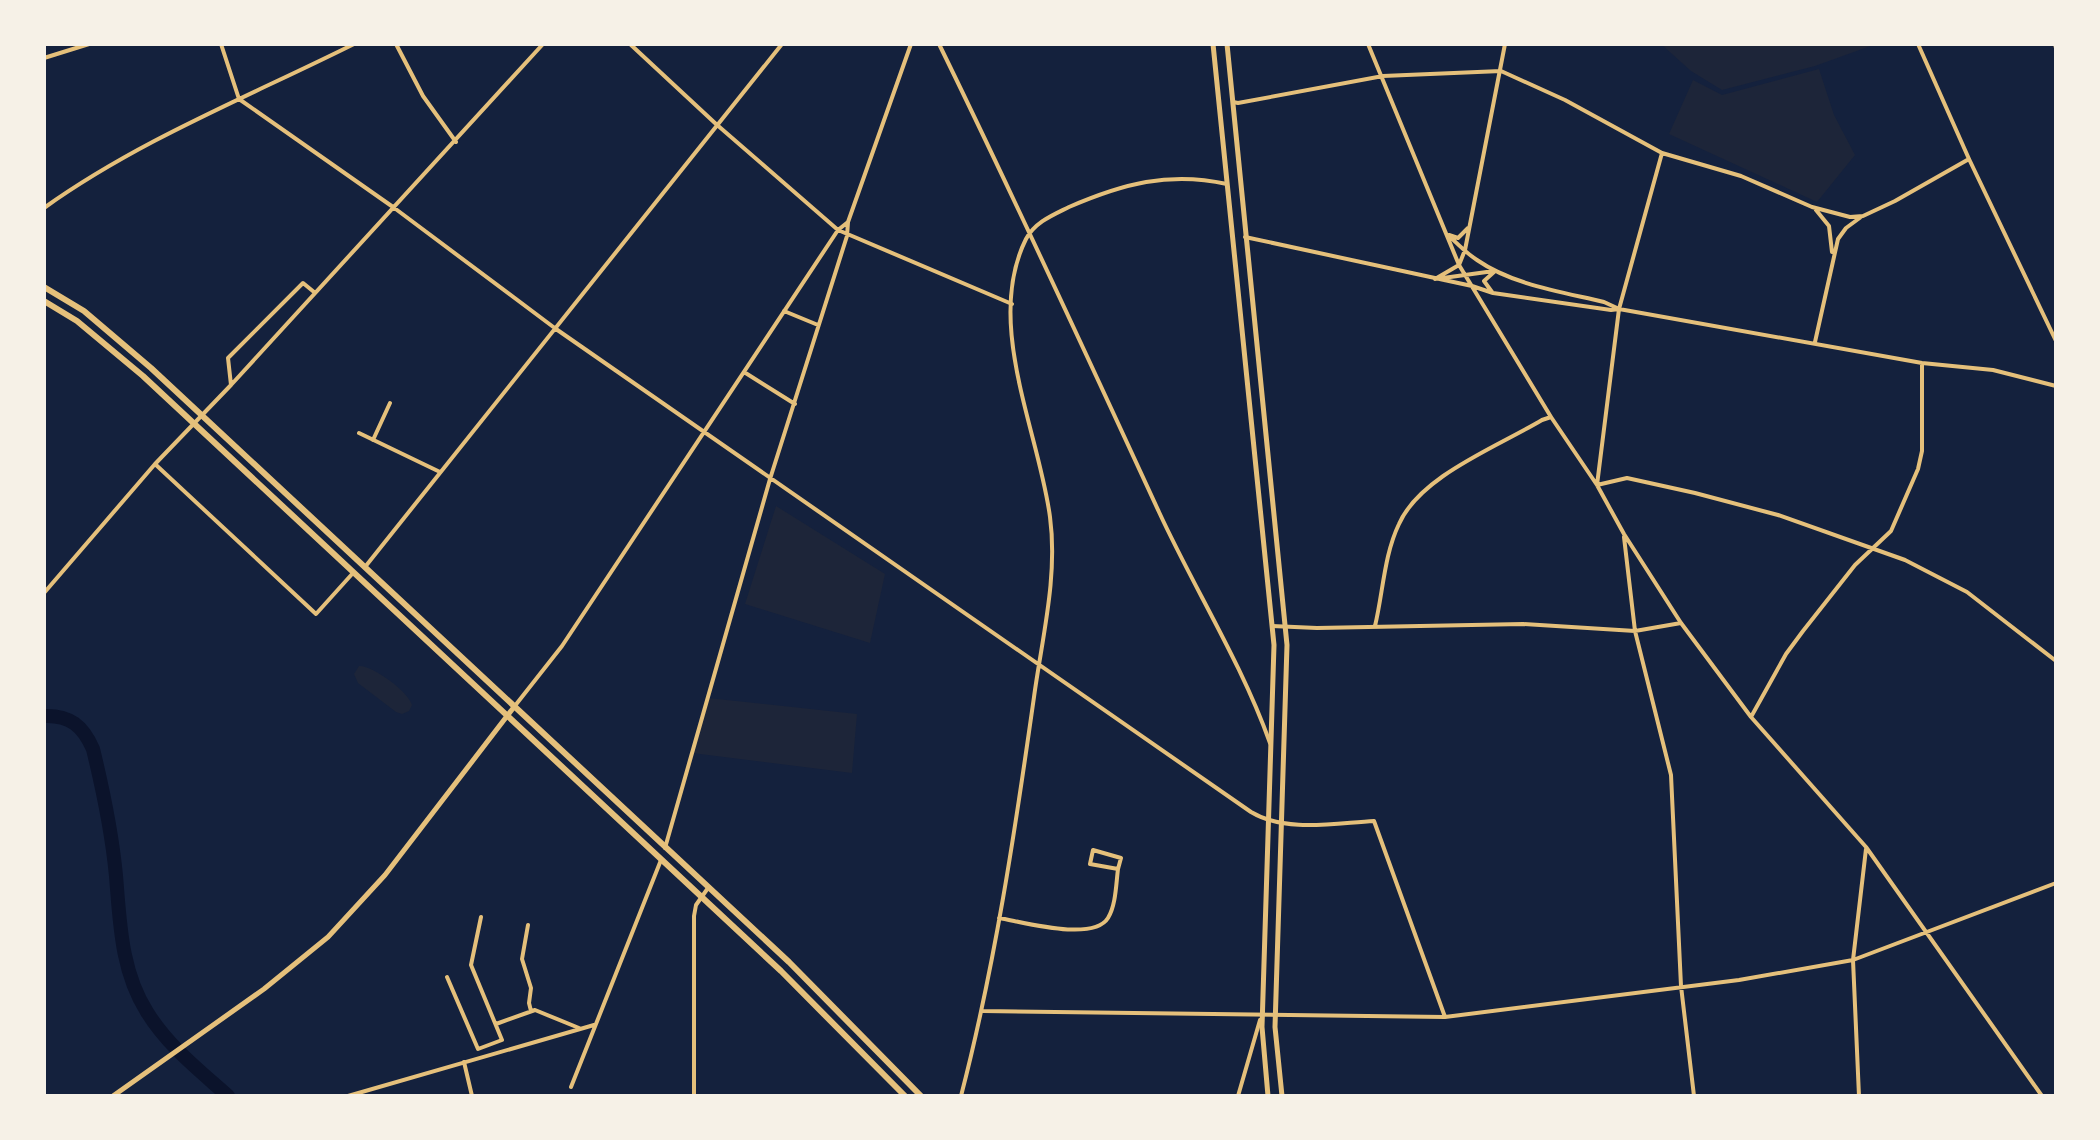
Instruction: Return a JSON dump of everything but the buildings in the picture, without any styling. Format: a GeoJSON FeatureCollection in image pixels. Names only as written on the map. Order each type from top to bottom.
{"type":"FeatureCollection","features":[{"type":"Feature","properties":{"kind":"main road"},"geometry":{"type":"LineString","coordinates":[[44,287],[103,326],[202,415],[823,994],[921,1096]]}},
{"type":"Feature","properties":{"kind":"main road"},"geometry":{"type":"LineString","coordinates":[[44,301],[95,335],[194,425],[814,1003],[905,1096]]}},
{"type":"Feature","properties":{"kind":"street"},"geometry":{"type":"LineString","coordinates":[[44,58],[89,44]]}},
{"type":"Feature","properties":{"kind":"street"},"geometry":{"type":"LineString","coordinates":[[221,44],[239,99],[393,207],[556,329],[1251,812],[1281,823],[1374,821],[1445,1017]]}},
{"type":"Feature","properties":{"kind":"street"},"geometry":{"type":"LineString","coordinates":[[44,208],[99,172],[239,99],[354,44]]}},
{"type":"Feature","properties":{"kind":"street"},"geometry":{"type":"LineString","coordinates":[[396,44],[423,96],[456,142]]}},
{"type":"Feature","properties":{"kind":"street"},"geometry":{"type":"LineString","coordinates":[[44,593],[155,464],[456,142],[543,44]]}},
{"type":"Feature","properties":{"kind":"street"},"geometry":{"type":"LineString","coordinates":[[630,44],[838,230],[1012,304]]}},
{"type":"Feature","properties":{"kind":"street"},"geometry":{"type":"LineString","coordinates":[[365,567],[782,44]]}},
{"type":"Feature","properties":{"kind":"street"},"geometry":{"type":"LineString","coordinates":[[665,848],[770,479],[847,236],[848,222],[911,44]]}},
{"type":"Feature","properties":{"kind":"street"},"geometry":{"type":"LineString","coordinates":[[939,44],[1031,232],[1161,516],[1255,702],[1271,746]]}},
{"type":"Feature","properties":{"kind":"street"},"geometry":{"type":"LineString","coordinates":[[1213,44],[1272,626],[1274,668],[1262,1014],[1268,1096]]}},
{"type":"Feature","properties":{"kind":"street"},"geometry":{"type":"LineString","coordinates":[[1227,44],[1286,627],[1276,1015],[1282,1096]]}},
{"type":"Feature","properties":{"kind":"street"},"geometry":{"type":"LineString","coordinates":[[1368,44],[1459,265],[1681,623],[1751,717],[1866,847],[2042,1096]]}},
{"type":"Feature","properties":{"kind":"street"},"geometry":{"type":"LineString","coordinates":[[1435,279],[1459,265],[1465,250],[1505,44]]}},
{"type":"Feature","properties":{"kind":"street"},"geometry":{"type":"LineString","coordinates":[[1918,44],[2056,341]]}},
{"type":"Feature","properties":{"kind":"street"},"geometry":{"type":"LineString","coordinates":[[1233,102],[1383,76],[1501,71],[1565,100],[1662,153],[1741,176],[1814,208],[1850,217],[1863,216]]}},
{"type":"Feature","properties":{"kind":"street"},"geometry":{"type":"LineString","coordinates":[[1597,485],[1619,309],[1662,153]]}},
{"type":"Feature","properties":{"kind":"street"},"geometry":{"type":"LineString","coordinates":[[1815,342],[1832,258],[1838,239],[1846,228],[1969,159]]}},
{"type":"Feature","properties":{"kind":"street"},"geometry":{"type":"LineString","coordinates":[[961,1096],[983,1011],[1052,579],[1050,515],[1014,355],[1012,304],[1021,256],[1031,232],[1040,222],[1123,185],[1184,179],[1227,184]]}},
{"type":"Feature","properties":{"kind":"street"},"geometry":{"type":"LineString","coordinates":[[1814,208],[1829,226],[1833,242],[1832,258]]}},
{"type":"Feature","properties":{"kind":"street"},"geometry":{"type":"LineString","coordinates":[[113,1096],[264,989],[328,937],[385,875],[562,646],[703,430],[838,230],[848,222]]}},
{"type":"Feature","properties":{"kind":"street"},"geometry":{"type":"LineString","coordinates":[[1447,234],[1458,238],[1470,226]]}},
{"type":"Feature","properties":{"kind":"street"},"geometry":{"type":"LineString","coordinates":[[1447,234],[1477,261],[1523,282],[1604,302],[1619,309],[1922,363],[1993,370],[2056,386]]}},
{"type":"Feature","properties":{"kind":"street"},"geometry":{"type":"LineString","coordinates":[[1245,237],[1493,293],[1619,309]]}},
{"type":"Feature","properties":{"kind":"street"},"geometry":{"type":"LineString","coordinates":[[1435,279],[1496,270]]}},
{"type":"Feature","properties":{"kind":"street"},"geometry":{"type":"LineString","coordinates":[[1493,293],[1484,281],[1496,270]]}},
{"type":"Feature","properties":{"kind":"street"},"geometry":{"type":"LineString","coordinates":[[231,385],[228,358],[303,283],[314,292]]}},
{"type":"Feature","properties":{"kind":"street"},"geometry":{"type":"LineString","coordinates":[[784,311],[818,325]]}},
{"type":"Feature","properties":{"kind":"street"},"geometry":{"type":"LineString","coordinates":[[1751,717],[1786,654],[1803,631],[1855,565],[1891,531],[1918,469],[1922,451],[1922,363]]}},
{"type":"Feature","properties":{"kind":"street"},"geometry":{"type":"LineString","coordinates":[[744,372],[795,404]]}},
{"type":"Feature","properties":{"kind":"street"},"geometry":{"type":"LineString","coordinates":[[373,440],[390,403]]}},
{"type":"Feature","properties":{"kind":"street"},"geometry":{"type":"LineString","coordinates":[[1375,626],[1398,525],[1412,500],[1431,483],[1551,417]]}},
{"type":"Feature","properties":{"kind":"street"},"geometry":{"type":"LineString","coordinates":[[359,433],[440,472]]}},
{"type":"Feature","properties":{"kind":"street"},"geometry":{"type":"LineString","coordinates":[[155,464],[316,614],[353,573]]}},
{"type":"Feature","properties":{"kind":"street"},"geometry":{"type":"LineString","coordinates":[[1597,485],[1627,478],[1695,493],[1778,515],[1905,560],[1967,592],[2056,661]]}},
{"type":"Feature","properties":{"kind":"street"},"geometry":{"type":"LineString","coordinates":[[1624,534],[1635,631],[1671,775],[1681,986],[1694,1096]]}},
{"type":"Feature","properties":{"kind":"street"},"geometry":{"type":"LineString","coordinates":[[44,582],[56,578]]}},
{"type":"Feature","properties":{"kind":"street"},"geometry":{"type":"LineString","coordinates":[[1272,626],[1523,624],[1635,631],[1681,623]]}},
{"type":"Feature","properties":{"kind":"street"},"geometry":{"type":"LineString","coordinates":[[1859,1096],[1853,960],[1866,847]]}},
{"type":"Feature","properties":{"kind":"street"},"geometry":{"type":"LineString","coordinates":[[999,918],[1071,930],[1099,926],[1107,919],[1112,906],[1121,858],[1093,850],[1090,864],[1118,869]]}},
{"type":"Feature","properties":{"kind":"street"},"geometry":{"type":"LineString","coordinates":[[571,1087],[661,860]]}},
{"type":"Feature","properties":{"kind":"street"},"geometry":{"type":"LineString","coordinates":[[983,1011],[1445,1017],[1739,980],[1853,960],[2056,883]]}},
{"type":"Feature","properties":{"kind":"street"},"geometry":{"type":"LineString","coordinates":[[694,1096],[694,916],[708,888]]}},
{"type":"Feature","properties":{"kind":"street"},"geometry":{"type":"LineString","coordinates":[[447,977],[478,1049],[502,1040],[471,965],[481,917]]}},
{"type":"Feature","properties":{"kind":"street"},"geometry":{"type":"LineString","coordinates":[[528,925],[522,959],[531,988],[531,1011]]}},
{"type":"Feature","properties":{"kind":"street"},"geometry":{"type":"LineString","coordinates":[[496,1024],[535,1010],[581,1028]]}},
{"type":"Feature","properties":{"kind":"street"},"geometry":{"type":"LineString","coordinates":[[1238,1096],[1262,1014]]}},
{"type":"Feature","properties":{"kind":"street"},"geometry":{"type":"LineString","coordinates":[[348,1096],[594,1025]]}},
{"type":"Feature","properties":{"kind":"street"},"geometry":{"type":"LineString","coordinates":[[464,1062],[472,1096]]}},
{"type":"Feature","properties":{"kind":"shaded area"},"geometry":{"type":"Polygon","coordinates":[[[1661,44],[1876,44],[1815,66],[1722,90],[1691,71],[1661,44]]]}},
{"type":"Feature","properties":{"kind":"shaded area"},"geometry":{"type":"Polygon","coordinates":[[[1819,69],[1834,115],[1855,155],[1817,202],[1669,134],[1693,80],[1722,95],[1819,69]]]}},
{"type":"Feature","properties":{"kind":"shaded area"},"geometry":{"type":"Polygon","coordinates":[[[776,506],[885,574],[870,643],[745,604],[776,506]]]}},
{"type":"Feature","properties":{"kind":"shaded area"},"geometry":{"type":"Polygon","coordinates":[[[359,666],[381,674],[397,687],[412,705],[409,711],[402,714],[396,712],[358,683],[354,674],[359,666]]]}},
{"type":"Feature","properties":{"kind":"shaded area"},"geometry":{"type":"Polygon","coordinates":[[[708,698],[857,714],[852,773],[692,753],[708,698]]]}},
{"type":"Feature","properties":{"kind":"waterway"},"geometry":{"type":"LineString","coordinates":[[44,716],[68,720],[80,728],[93,749],[112,844],[123,946],[138,996],[164,1036],[228,1096]]}}]}
